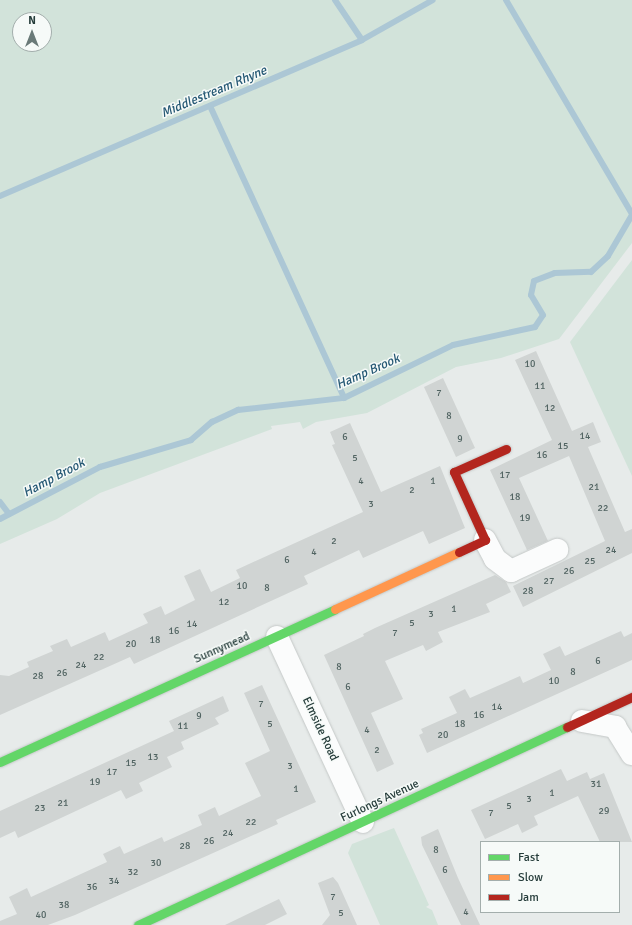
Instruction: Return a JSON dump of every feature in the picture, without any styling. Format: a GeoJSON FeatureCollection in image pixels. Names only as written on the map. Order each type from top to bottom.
{"type":"FeatureCollection","features":[{"type":"Feature","properties":{"kind":"street"},"geometry":{"type":"LineString","coordinates":[[506,449],[454,472],[485,540],[495,559],[511,570],[557,550]]}},
{"type":"Feature","properties":{"kind":"street","name":"Sunnymead"},"geometry":{"type":"LineString","coordinates":[[0,762],[277,637],[485,540]]}},
{"type":"Feature","properties":{"kind":"street","name":"Elmside Road"},"geometry":{"type":"LineString","coordinates":[[277,637],[364,822]]}},
{"type":"Feature","properties":{"kind":"street","name":"Furlongs Avenue"},"geometry":{"type":"LineString","coordinates":[[138,925],[632,697]]}},
{"type":"Feature","properties":{"kind":"street"},"geometry":{"type":"LineString","coordinates":[[582,721],[615,727],[632,754]]}},
{"type":"Feature","properties":{"kind":"shaded area"},"geometry":{"type":"Polygon","coordinates":[[[0,0],[632,0],[632,243],[559,339],[501,358],[456,367],[367,413],[316,422],[303,429],[300,422],[271,426],[272,429],[100,493],[57,519],[0,544],[0,0]]]}},
{"type":"Feature","properties":{"kind":"shaded area"},"geometry":{"type":"Polygon","coordinates":[[[632,260],[632,476],[570,342],[632,260]]]}},
{"type":"Feature","properties":{"kind":"shaded area"},"geometry":{"type":"Polygon","coordinates":[[[394,828],[429,905],[426,907],[432,910],[438,925],[380,925],[348,853],[352,844],[394,828]]]}},
{"type":"Feature","properties":{"kind":"building"},"geometry":{"type":"Polygon","coordinates":[[[536,351],[572,431],[593,422],[601,442],[588,447],[625,532],[632,529],[632,553],[523,607],[513,586],[605,541],[569,456],[519,478],[548,541],[527,550],[490,470],[552,440],[515,360],[536,351]]]}},
{"type":"Feature","properties":{"kind":"building"},"geometry":{"type":"Polygon","coordinates":[[[443,378],[475,448],[456,457],[424,387],[443,378]]]}},
{"type":"Feature","properties":{"kind":"building"},"geometry":{"type":"Polygon","coordinates":[[[350,423],[381,492],[440,466],[465,528],[429,544],[423,531],[363,558],[359,550],[304,576],[308,584],[134,664],[130,657],[0,715],[0,675],[9,676],[29,667],[27,662],[53,651],[50,646],[67,639],[71,647],[105,632],[109,641],[148,623],[143,614],[161,606],[165,615],[195,600],[184,576],[200,569],[211,592],[240,578],[236,570],[363,512],[332,445],[335,444],[330,432],[350,423]]]}},
{"type":"Feature","properties":{"kind":"building"},"geometry":{"type":"Polygon","coordinates":[[[495,575],[506,582],[511,592],[486,604],[490,612],[438,632],[443,642],[426,651],[423,645],[385,661],[403,699],[371,713],[394,764],[377,772],[324,655],[364,636],[363,634],[375,628],[495,575]]]}},
{"type":"Feature","properties":{"kind":"building"},"geometry":{"type":"Polygon","coordinates":[[[621,631],[624,637],[632,633],[632,660],[427,753],[419,735],[423,733],[421,729],[457,713],[449,697],[465,689],[470,698],[520,676],[523,683],[551,670],[543,654],[560,646],[565,656],[621,631]]]}},
{"type":"Feature","properties":{"kind":"building"},"geometry":{"type":"Polygon","coordinates":[[[262,685],[316,802],[276,820],[278,824],[75,915],[48,925],[0,925],[0,921],[17,914],[9,897],[27,888],[31,897],[107,862],[103,854],[120,846],[124,854],[162,837],[164,842],[202,825],[198,815],[215,807],[219,816],[261,796],[245,763],[270,751],[244,693],[262,685]]]}},
{"type":"Feature","properties":{"kind":"building"},"geometry":{"type":"Polygon","coordinates":[[[223,696],[229,711],[215,718],[219,724],[181,742],[184,749],[167,757],[172,767],[139,783],[143,791],[126,799],[121,790],[18,838],[15,831],[0,838],[0,811],[174,731],[169,721],[223,696]]]}},
{"type":"Feature","properties":{"kind":"building"},"geometry":{"type":"Polygon","coordinates":[[[561,769],[567,781],[587,772],[590,779],[604,773],[632,842],[600,841],[578,796],[534,816],[538,825],[522,833],[518,824],[485,839],[471,810],[561,769]]]}},
{"type":"Feature","properties":{"kind":"building"},"geometry":{"type":"Polygon","coordinates":[[[438,829],[458,878],[480,925],[461,925],[422,845],[421,837],[438,829]]]}},
{"type":"Feature","properties":{"kind":"building"},"geometry":{"type":"Polygon","coordinates":[[[333,877],[338,883],[357,925],[322,925],[330,915],[318,883],[333,877]]]}},
{"type":"Feature","properties":{"kind":"building"},"geometry":{"type":"Polygon","coordinates":[[[279,899],[287,914],[265,925],[225,925],[279,899]]]}},
{"type":"Feature","properties":{"kind":"waterway"},"geometry":{"type":"LineString","coordinates":[[335,0],[362,40]]}},
{"type":"Feature","properties":{"kind":"waterway","name":"Middlestream Rhyne"},"geometry":{"type":"LineString","coordinates":[[0,196],[362,40],[433,0]]}},
{"type":"Feature","properties":{"kind":"waterway"},"geometry":{"type":"LineString","coordinates":[[506,0],[632,214]]}},
{"type":"Feature","properties":{"kind":"waterway"},"geometry":{"type":"LineString","coordinates":[[210,106],[344,398]]}},
{"type":"Feature","properties":{"kind":"waterway","name":"Hamp Brook"},"geometry":{"type":"LineString","coordinates":[[0,519],[100,467],[191,440],[212,422],[238,410],[344,398],[453,345],[535,327],[543,315],[531,295],[534,281],[555,273],[591,272],[608,256],[632,215]]}},
{"type":"Feature","properties":{"kind":"waterway"},"geometry":{"type":"LineString","coordinates":[[0,502],[9,514]]}},
{"type":"Feature","properties":{"kind":"traffic: fast"},"geometry":{"type":"LineString","coordinates":[[0,762],[335,609]]}},
{"type":"Feature","properties":{"kind":"traffic: fast"},"geometry":{"type":"LineString","coordinates":[[138,925],[567,727]]}},
{"type":"Feature","properties":{"kind":"traffic: slow"},"geometry":{"type":"LineString","coordinates":[[335,609],[459,552]]}},
{"type":"Feature","properties":{"kind":"traffic: jam"},"geometry":{"type":"LineString","coordinates":[[459,552],[485,540],[454,472],[506,449]]}},
{"type":"Feature","properties":{"kind":"traffic: jam"},"geometry":{"type":"LineString","coordinates":[[567,727],[632,697]]}}]}
